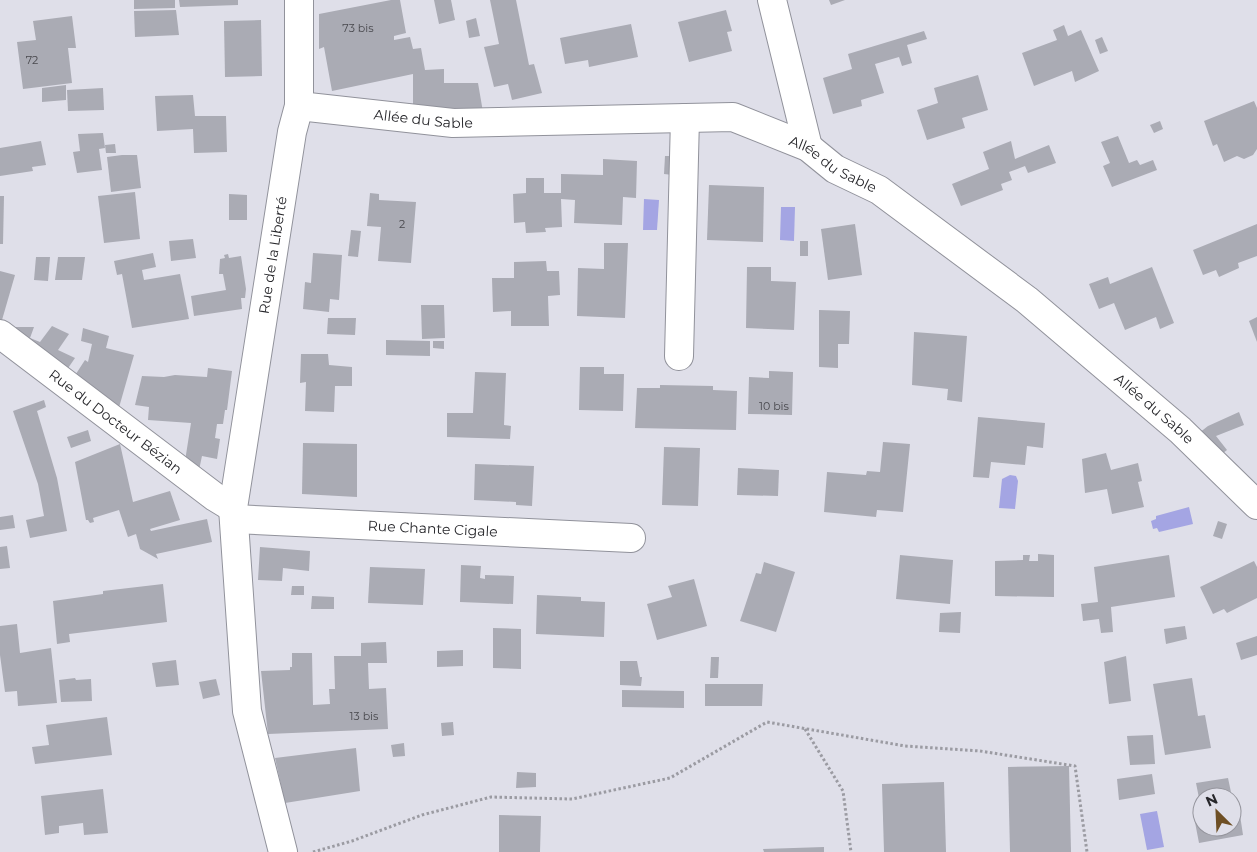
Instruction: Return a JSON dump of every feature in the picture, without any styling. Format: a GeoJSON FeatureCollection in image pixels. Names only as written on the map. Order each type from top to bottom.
{"type":"FeatureCollection","features":[{"type":"Feature","properties":{"kind":"street","name":"Rue de la Liberté"},"geometry":{"type":"LineString","coordinates":[[233,514],[290,142],[298,106],[299,0]]}},
{"type":"Feature","properties":{"kind":"street"},"geometry":{"type":"LineString","coordinates":[[772,0],[808,147]]}},
{"type":"Feature","properties":{"kind":"street","name":"Allée du Sable"},"geometry":{"type":"LineString","coordinates":[[298,106],[453,123],[733,117],[808,147],[835,169],[878,190],[1027,300],[1180,430],[1257,505]]}},
{"type":"Feature","properties":{"kind":"street"},"geometry":{"type":"LineString","coordinates":[[679,356],[684,118]]}},
{"type":"Feature","properties":{"kind":"street","name":"Rue du Docteur Bézian"},"geometry":{"type":"LineString","coordinates":[[0,334],[215,497],[233,514]]}},
{"type":"Feature","properties":{"kind":"street"},"geometry":{"type":"LineString","coordinates":[[233,514],[247,711],[283,852]]}},
{"type":"Feature","properties":{"kind":"street","name":"Rue Chante Cigale"},"geometry":{"type":"LineString","coordinates":[[233,514],[631,538]]}},
{"type":"Feature","properties":{"kind":"path"},"geometry":{"type":"LineString","coordinates":[[313,852],[352,841],[422,815],[491,797],[572,799],[670,778],[766,722],[904,746],[980,750],[1075,766],[1087,852]]}},
{"type":"Feature","properties":{"kind":"path"},"geometry":{"type":"LineString","coordinates":[[805,729],[844,791],[851,852]]}},
{"type":"Feature","properties":{"kind":"water"},"geometry":{"type":"Polygon","coordinates":[[[644,199],[659,200],[657,230],[643,230],[644,199]]]}},
{"type":"Feature","properties":{"kind":"water"},"geometry":{"type":"Polygon","coordinates":[[[781,207],[795,207],[794,241],[780,240],[781,207]]]}},
{"type":"Feature","properties":{"kind":"water"},"geometry":{"type":"Polygon","coordinates":[[[1010,475],[1016,476],[1018,481],[1015,509],[999,508],[1002,479],[1010,475]]]}},
{"type":"Feature","properties":{"kind":"water"},"geometry":{"type":"Polygon","coordinates":[[[1189,507],[1193,524],[1159,532],[1157,528],[1153,529],[1151,521],[1156,519],[1156,516],[1189,507]]]}},
{"type":"Feature","properties":{"kind":"water"},"geometry":{"type":"Polygon","coordinates":[[[1157,811],[1164,847],[1147,850],[1140,814],[1157,811]]]}},
{"type":"Feature","properties":{"kind":"building"},"geometry":{"type":"Polygon","coordinates":[[[134,0],[175,0],[175,8],[134,9],[134,0]]]}},
{"type":"Feature","properties":{"kind":"building"},"geometry":{"type":"Polygon","coordinates":[[[179,0],[238,0],[238,5],[180,7],[179,0]]]}},
{"type":"Feature","properties":{"kind":"building"},"geometry":{"type":"Polygon","coordinates":[[[391,0],[400,0],[406,33],[394,36],[394,40],[410,37],[413,49],[421,48],[425,70],[444,69],[444,83],[478,83],[483,112],[413,114],[413,74],[332,91],[324,47],[319,49],[319,14],[391,0]]]}},
{"type":"Feature","properties":{"kind":"building"},"geometry":{"type":"Polygon","coordinates":[[[434,0],[451,0],[455,20],[439,24],[434,0]]]}},
{"type":"Feature","properties":{"kind":"building"},"geometry":{"type":"Polygon","coordinates":[[[490,0],[516,0],[529,65],[534,64],[542,93],[512,100],[508,84],[494,87],[484,47],[499,44],[490,0]]]}},
{"type":"Feature","properties":{"kind":"building"},"geometry":{"type":"Polygon","coordinates":[[[829,0],[845,0],[831,5],[829,0]]]}},
{"type":"Feature","properties":{"kind":"building"},"geometry":{"type":"Polygon","coordinates":[[[176,10],[179,35],[135,37],[134,11],[176,10]]]}},
{"type":"Feature","properties":{"kind":"building"},"geometry":{"type":"Polygon","coordinates":[[[726,10],[732,31],[727,32],[732,51],[689,62],[678,22],[726,10]]]}},
{"type":"Feature","properties":{"kind":"building"},"geometry":{"type":"Polygon","coordinates":[[[72,16],[76,48],[68,48],[72,83],[23,89],[17,42],[36,40],[33,21],[72,16]]]}},
{"type":"Feature","properties":{"kind":"building"},"geometry":{"type":"Polygon","coordinates":[[[476,18],[480,36],[469,38],[466,21],[476,18]]]}},
{"type":"Feature","properties":{"kind":"building"},"geometry":{"type":"Polygon","coordinates":[[[261,20],[262,76],[225,77],[224,21],[261,20]]]}},
{"type":"Feature","properties":{"kind":"building"},"geometry":{"type":"Polygon","coordinates":[[[631,24],[638,57],[589,67],[588,60],[565,64],[560,38],[631,24]]]}},
{"type":"Feature","properties":{"kind":"building"},"geometry":{"type":"Polygon","coordinates":[[[1064,25],[1068,36],[1081,30],[1099,71],[1075,82],[1072,71],[1034,86],[1022,53],[1057,40],[1053,30],[1064,25]]]}},
{"type":"Feature","properties":{"kind":"building"},"geometry":{"type":"Polygon","coordinates":[[[924,31],[927,39],[907,45],[912,63],[902,66],[899,57],[875,64],[884,93],[861,100],[862,106],[833,114],[823,78],[852,69],[848,54],[924,31]]]}},
{"type":"Feature","properties":{"kind":"building"},"geometry":{"type":"Polygon","coordinates":[[[1102,37],[1108,51],[1100,54],[1095,40],[1102,37]]]}},
{"type":"Feature","properties":{"kind":"building"},"geometry":{"type":"Polygon","coordinates":[[[978,75],[988,110],[962,118],[965,128],[927,140],[917,110],[938,103],[934,88],[978,75]]]}},
{"type":"Feature","properties":{"kind":"building"},"geometry":{"type":"Polygon","coordinates":[[[66,85],[66,100],[42,102],[42,88],[66,85]]]}},
{"type":"Feature","properties":{"kind":"building"},"geometry":{"type":"Polygon","coordinates":[[[103,88],[104,110],[68,111],[67,90],[103,88]]]}},
{"type":"Feature","properties":{"kind":"building"},"geometry":{"type":"Polygon","coordinates":[[[193,95],[195,116],[226,116],[227,152],[194,153],[193,129],[157,131],[155,96],[193,95]]]}},
{"type":"Feature","properties":{"kind":"building"},"geometry":{"type":"Polygon","coordinates":[[[1254,101],[1257,108],[1257,149],[1253,155],[1244,159],[1237,156],[1224,162],[1217,144],[1213,146],[1204,121],[1254,101]]]}},
{"type":"Feature","properties":{"kind":"building"},"geometry":{"type":"Polygon","coordinates":[[[1160,121],[1163,129],[1154,133],[1150,125],[1160,121]]]}},
{"type":"Feature","properties":{"kind":"building"},"geometry":{"type":"Polygon","coordinates":[[[103,133],[105,148],[99,149],[102,170],[77,173],[73,152],[80,151],[78,134],[103,133]]]}},
{"type":"Feature","properties":{"kind":"building"},"geometry":{"type":"Polygon","coordinates":[[[1118,136],[1129,163],[1137,160],[1140,165],[1153,160],[1157,170],[1112,187],[1103,166],[1110,163],[1101,142],[1118,136]]]}},
{"type":"Feature","properties":{"kind":"building"},"geometry":{"type":"Polygon","coordinates":[[[41,141],[46,165],[32,167],[33,171],[0,176],[0,148],[41,141]]]}},
{"type":"Feature","properties":{"kind":"building"},"geometry":{"type":"Polygon","coordinates":[[[1011,141],[1015,159],[1049,145],[1056,163],[1028,173],[1025,166],[1009,172],[1012,180],[1001,184],[1003,190],[961,206],[952,184],[989,169],[983,152],[1011,141]]]}},
{"type":"Feature","properties":{"kind":"building"},"geometry":{"type":"Polygon","coordinates":[[[115,144],[116,153],[106,153],[105,145],[115,144]]]}},
{"type":"Feature","properties":{"kind":"building"},"geometry":{"type":"Polygon","coordinates":[[[137,155],[141,188],[111,192],[107,157],[137,155]]]}},
{"type":"Feature","properties":{"kind":"building"},"geometry":{"type":"Polygon","coordinates":[[[665,156],[673,156],[673,175],[664,174],[665,156]]]}},
{"type":"Feature","properties":{"kind":"building"},"geometry":{"type":"Polygon","coordinates":[[[603,159],[637,161],[636,198],[623,197],[622,225],[574,223],[575,200],[561,199],[562,227],[545,228],[546,232],[526,233],[525,222],[514,223],[513,194],[526,193],[526,178],[544,178],[544,193],[561,193],[561,174],[603,175],[603,159]]]}},
{"type":"Feature","properties":{"kind":"building"},"geometry":{"type":"Polygon","coordinates":[[[709,185],[764,187],[763,242],[707,240],[709,185]]]}},
{"type":"Feature","properties":{"kind":"building"},"geometry":{"type":"Polygon","coordinates":[[[135,192],[140,239],[104,243],[98,196],[135,192]]]}},
{"type":"Feature","properties":{"kind":"building"},"geometry":{"type":"Polygon","coordinates":[[[370,193],[379,194],[379,200],[416,202],[411,263],[378,261],[381,227],[367,226],[370,193]]]}},
{"type":"Feature","properties":{"kind":"building"},"geometry":{"type":"Polygon","coordinates":[[[229,194],[247,195],[247,220],[229,220],[229,194]]]}},
{"type":"Feature","properties":{"kind":"building"},"geometry":{"type":"Polygon","coordinates":[[[0,196],[4,196],[3,244],[0,244],[0,196]]]}},
{"type":"Feature","properties":{"kind":"building"},"geometry":{"type":"Polygon","coordinates":[[[855,224],[862,275],[828,280],[821,229],[855,224]]]}},
{"type":"Feature","properties":{"kind":"building"},"geometry":{"type":"Polygon","coordinates":[[[1257,224],[1257,256],[1238,263],[1239,268],[1219,277],[1216,270],[1203,275],[1193,250],[1257,224]]]}},
{"type":"Feature","properties":{"kind":"building"},"geometry":{"type":"Polygon","coordinates":[[[351,230],[361,231],[358,257],[348,256],[351,230]]]}},
{"type":"Feature","properties":{"kind":"building"},"geometry":{"type":"Polygon","coordinates":[[[193,239],[196,258],[171,261],[169,241],[193,239]]]}},
{"type":"Feature","properties":{"kind":"building"},"geometry":{"type":"Polygon","coordinates":[[[800,241],[808,241],[808,256],[800,256],[800,241]]]}},
{"type":"Feature","properties":{"kind":"building"},"geometry":{"type":"Polygon","coordinates":[[[604,243],[628,243],[625,318],[577,316],[578,268],[604,269],[604,243]]]}},
{"type":"Feature","properties":{"kind":"building"},"geometry":{"type":"Polygon","coordinates":[[[153,253],[156,267],[142,270],[144,280],[180,274],[189,319],[132,328],[122,274],[117,275],[114,261],[153,253]]]}},
{"type":"Feature","properties":{"kind":"building"},"geometry":{"type":"Polygon","coordinates":[[[313,253],[342,255],[339,300],[330,299],[329,312],[303,309],[305,282],[311,283],[313,253]]]}},
{"type":"Feature","properties":{"kind":"building"},"geometry":{"type":"Polygon","coordinates":[[[228,254],[229,258],[241,256],[246,289],[245,298],[241,298],[242,309],[194,316],[191,296],[226,290],[223,274],[219,274],[220,259],[225,258],[224,255],[228,254]]]}},
{"type":"Feature","properties":{"kind":"building"},"geometry":{"type":"Polygon","coordinates":[[[36,257],[50,257],[48,281],[34,280],[36,257]]]}},
{"type":"Feature","properties":{"kind":"building"},"geometry":{"type":"Polygon","coordinates":[[[58,257],[85,257],[82,280],[55,280],[58,257]]]}},
{"type":"Feature","properties":{"kind":"building"},"geometry":{"type":"Polygon","coordinates":[[[546,261],[547,271],[559,271],[560,295],[548,296],[549,326],[511,326],[511,311],[493,312],[492,278],[514,278],[514,262],[546,261]]]}},
{"type":"Feature","properties":{"kind":"building"},"geometry":{"type":"Polygon","coordinates":[[[747,267],[771,267],[771,281],[796,282],[794,330],[746,328],[747,267]]]}},
{"type":"Feature","properties":{"kind":"building"},"geometry":{"type":"Polygon","coordinates":[[[1152,267],[1174,323],[1160,329],[1156,317],[1125,330],[1114,303],[1099,309],[1089,284],[1108,277],[1110,284],[1152,267]]]}},
{"type":"Feature","properties":{"kind":"building"},"geometry":{"type":"Polygon","coordinates":[[[0,271],[15,275],[2,320],[0,319],[0,271]]]}},
{"type":"Feature","properties":{"kind":"building"},"geometry":{"type":"Polygon","coordinates":[[[421,305],[444,305],[445,338],[422,339],[421,305]]]}},
{"type":"Feature","properties":{"kind":"building"},"geometry":{"type":"Polygon","coordinates":[[[819,310],[850,311],[849,344],[838,344],[838,368],[819,367],[819,310]]]}},
{"type":"Feature","properties":{"kind":"building"},"geometry":{"type":"Polygon","coordinates":[[[1257,317],[1257,342],[1249,321],[1257,317]]]}},
{"type":"Feature","properties":{"kind":"building"},"geometry":{"type":"Polygon","coordinates":[[[328,318],[356,318],[355,335],[327,334],[328,318]]]}},
{"type":"Feature","properties":{"kind":"building"},"geometry":{"type":"Polygon","coordinates":[[[52,326],[69,334],[58,350],[75,358],[64,374],[13,341],[16,327],[34,327],[30,338],[40,342],[52,326]]]}},
{"type":"Feature","properties":{"kind":"building"},"geometry":{"type":"Polygon","coordinates":[[[83,328],[109,336],[106,348],[134,355],[118,411],[72,380],[85,360],[88,362],[92,344],[81,341],[83,328]]]}},
{"type":"Feature","properties":{"kind":"building"},"geometry":{"type":"Polygon","coordinates":[[[914,332],[967,336],[962,402],[947,400],[948,389],[912,385],[914,332]]]}},
{"type":"Feature","properties":{"kind":"building"},"geometry":{"type":"Polygon","coordinates":[[[386,340],[430,341],[430,356],[386,355],[386,340]]]}},
{"type":"Feature","properties":{"kind":"building"},"geometry":{"type":"Polygon","coordinates":[[[433,341],[444,341],[444,349],[433,348],[433,341]]]}},
{"type":"Feature","properties":{"kind":"building"},"geometry":{"type":"Polygon","coordinates":[[[301,354],[328,354],[329,365],[352,367],[352,386],[335,386],[334,412],[305,411],[306,382],[300,383],[301,354]]]}},
{"type":"Feature","properties":{"kind":"building"},"geometry":{"type":"Polygon","coordinates":[[[580,367],[604,367],[604,374],[624,374],[623,411],[579,410],[580,367]]]}},
{"type":"Feature","properties":{"kind":"building"},"geometry":{"type":"Polygon","coordinates":[[[208,368],[232,371],[227,410],[225,410],[223,424],[217,424],[215,438],[220,439],[217,459],[202,456],[199,470],[185,461],[191,423],[148,420],[149,407],[135,405],[142,376],[164,377],[175,375],[207,377],[208,368]]]}},
{"type":"Feature","properties":{"kind":"building"},"geometry":{"type":"Polygon","coordinates":[[[769,371],[793,372],[792,415],[748,414],[749,377],[769,378],[769,371]]]}},
{"type":"Feature","properties":{"kind":"building"},"geometry":{"type":"Polygon","coordinates":[[[475,372],[506,373],[504,425],[511,426],[510,439],[447,437],[447,413],[473,413],[475,372]]]}},
{"type":"Feature","properties":{"kind":"building"},"geometry":{"type":"Polygon","coordinates":[[[660,385],[713,386],[713,390],[737,391],[736,430],[635,428],[637,388],[660,388],[660,385]]]}},
{"type":"Feature","properties":{"kind":"building"},"geometry":{"type":"Polygon","coordinates":[[[44,400],[46,407],[37,411],[57,478],[67,531],[30,538],[26,520],[44,516],[38,484],[13,411],[44,400]]]}},
{"type":"Feature","properties":{"kind":"building"},"geometry":{"type":"Polygon","coordinates":[[[1239,412],[1244,425],[1216,436],[1227,450],[1218,457],[1199,433],[1208,426],[1239,412]]]}},
{"type":"Feature","properties":{"kind":"building"},"geometry":{"type":"Polygon","coordinates":[[[978,417],[1045,423],[1043,448],[1027,446],[1025,465],[991,462],[989,478],[973,477],[978,417]]]}},
{"type":"Feature","properties":{"kind":"building"},"geometry":{"type":"Polygon","coordinates":[[[88,430],[91,441],[71,448],[67,437],[88,430]]]}},
{"type":"Feature","properties":{"kind":"building"},"geometry":{"type":"Polygon","coordinates":[[[883,442],[910,444],[903,512],[877,510],[876,517],[824,512],[827,472],[866,475],[867,471],[880,472],[883,442]]]}},
{"type":"Feature","properties":{"kind":"building"},"geometry":{"type":"Polygon","coordinates":[[[303,443],[357,444],[357,497],[302,494],[303,443]]]}},
{"type":"Feature","properties":{"kind":"building"},"geometry":{"type":"Polygon","coordinates":[[[120,444],[133,502],[170,491],[180,520],[150,529],[151,531],[207,519],[212,542],[156,554],[158,559],[140,549],[136,534],[128,537],[119,510],[93,518],[94,522],[90,523],[86,520],[75,462],[120,444]]]}},
{"type":"Feature","properties":{"kind":"building"},"geometry":{"type":"Polygon","coordinates":[[[664,447],[700,448],[698,506],[662,505],[664,447]]]}},
{"type":"Feature","properties":{"kind":"building"},"geometry":{"type":"Polygon","coordinates":[[[1106,453],[1111,470],[1138,463],[1142,481],[1138,482],[1144,507],[1112,514],[1107,489],[1085,493],[1082,459],[1106,453]]]}},
{"type":"Feature","properties":{"kind":"building"},"geometry":{"type":"Polygon","coordinates":[[[475,464],[534,466],[532,506],[516,505],[516,502],[474,500],[475,464]]]}},
{"type":"Feature","properties":{"kind":"building"},"geometry":{"type":"Polygon","coordinates":[[[738,468],[779,470],[778,496],[737,495],[738,468]]]}},
{"type":"Feature","properties":{"kind":"building"},"geometry":{"type":"Polygon","coordinates":[[[13,515],[15,528],[0,530],[0,517],[13,515]]]}},
{"type":"Feature","properties":{"kind":"building"},"geometry":{"type":"Polygon","coordinates":[[[1218,521],[1227,524],[1222,539],[1213,536],[1218,521]]]}},
{"type":"Feature","properties":{"kind":"building"},"geometry":{"type":"Polygon","coordinates":[[[7,546],[10,568],[0,569],[0,547],[7,546]]]}},
{"type":"Feature","properties":{"kind":"building"},"geometry":{"type":"Polygon","coordinates":[[[260,547],[310,551],[309,571],[283,568],[282,581],[258,580],[260,547]]]}},
{"type":"Feature","properties":{"kind":"building"},"geometry":{"type":"Polygon","coordinates":[[[1038,554],[1054,555],[1054,597],[995,596],[995,561],[1023,560],[1023,555],[1030,555],[1029,561],[1038,561],[1038,554]]]}},
{"type":"Feature","properties":{"kind":"building"},"geometry":{"type":"Polygon","coordinates":[[[900,555],[953,560],[950,604],[896,599],[900,555]]]}},
{"type":"Feature","properties":{"kind":"building"},"geometry":{"type":"Polygon","coordinates":[[[1169,555],[1175,597],[1111,607],[1113,632],[1101,633],[1099,619],[1083,621],[1081,604],[1098,602],[1094,567],[1169,555]]]}},
{"type":"Feature","properties":{"kind":"building"},"geometry":{"type":"Polygon","coordinates":[[[1254,561],[1257,567],[1257,598],[1227,613],[1224,609],[1213,614],[1200,587],[1254,561]]]}},
{"type":"Feature","properties":{"kind":"building"},"geometry":{"type":"Polygon","coordinates":[[[764,562],[795,572],[776,632],[740,621],[756,573],[761,574],[764,562]]]}},
{"type":"Feature","properties":{"kind":"building"},"geometry":{"type":"Polygon","coordinates":[[[461,565],[481,566],[480,578],[485,579],[485,575],[514,576],[513,604],[460,602],[461,565]]]}},
{"type":"Feature","properties":{"kind":"building"},"geometry":{"type":"Polygon","coordinates":[[[370,567],[425,569],[423,605],[368,603],[370,567]]]}},
{"type":"Feature","properties":{"kind":"building"},"geometry":{"type":"Polygon","coordinates":[[[694,579],[707,626],[657,640],[647,604],[672,597],[668,586],[694,579]]]}},
{"type":"Feature","properties":{"kind":"building"},"geometry":{"type":"Polygon","coordinates":[[[163,584],[167,622],[69,634],[70,642],[57,644],[53,601],[103,594],[103,591],[163,584]]]}},
{"type":"Feature","properties":{"kind":"building"},"geometry":{"type":"Polygon","coordinates":[[[292,586],[304,586],[304,595],[291,595],[292,586]]]}},
{"type":"Feature","properties":{"kind":"building"},"geometry":{"type":"Polygon","coordinates":[[[537,595],[581,597],[581,601],[605,602],[604,637],[536,634],[537,595]]]}},
{"type":"Feature","properties":{"kind":"building"},"geometry":{"type":"Polygon","coordinates":[[[312,596],[334,597],[334,609],[311,609],[312,596]]]}},
{"type":"Feature","properties":{"kind":"building"},"geometry":{"type":"Polygon","coordinates":[[[961,612],[960,633],[939,632],[940,613],[961,612]]]}},
{"type":"Feature","properties":{"kind":"building"},"geometry":{"type":"Polygon","coordinates":[[[17,624],[20,653],[51,648],[57,703],[18,706],[17,691],[5,692],[0,655],[0,626],[17,624]]]}},
{"type":"Feature","properties":{"kind":"building"},"geometry":{"type":"Polygon","coordinates":[[[1185,626],[1187,639],[1166,644],[1164,629],[1185,626]]]}},
{"type":"Feature","properties":{"kind":"building"},"geometry":{"type":"Polygon","coordinates":[[[493,628],[521,629],[521,669],[493,668],[493,628]]]}},
{"type":"Feature","properties":{"kind":"building"},"geometry":{"type":"Polygon","coordinates":[[[1257,636],[1257,655],[1241,660],[1236,643],[1257,636]]]}},
{"type":"Feature","properties":{"kind":"building"},"geometry":{"type":"Polygon","coordinates":[[[386,642],[387,663],[368,663],[369,689],[386,688],[388,729],[268,734],[261,671],[290,670],[290,667],[292,667],[292,653],[312,653],[313,705],[330,704],[329,689],[335,689],[334,656],[361,656],[361,643],[386,642]]]}},
{"type":"Feature","properties":{"kind":"building"},"geometry":{"type":"Polygon","coordinates":[[[463,650],[463,666],[437,667],[437,651],[463,650]]]}},
{"type":"Feature","properties":{"kind":"building"},"geometry":{"type":"Polygon","coordinates":[[[1126,656],[1131,701],[1109,704],[1104,662],[1126,656]]]}},
{"type":"Feature","properties":{"kind":"building"},"geometry":{"type":"Polygon","coordinates":[[[711,657],[719,657],[718,678],[710,678],[711,657]]]}},
{"type":"Feature","properties":{"kind":"building"},"geometry":{"type":"Polygon","coordinates":[[[176,660],[179,685],[156,687],[152,663],[176,660]]]}},
{"type":"Feature","properties":{"kind":"building"},"geometry":{"type":"Polygon","coordinates":[[[620,661],[637,661],[640,677],[642,677],[641,686],[620,685],[620,661]]]}},
{"type":"Feature","properties":{"kind":"building"},"geometry":{"type":"Polygon","coordinates":[[[75,678],[76,680],[91,679],[92,701],[61,702],[59,680],[75,678]]]}},
{"type":"Feature","properties":{"kind":"building"},"geometry":{"type":"Polygon","coordinates":[[[1192,678],[1198,716],[1205,715],[1211,748],[1165,755],[1153,684],[1192,678]]]}},
{"type":"Feature","properties":{"kind":"building"},"geometry":{"type":"Polygon","coordinates":[[[216,679],[220,695],[203,699],[199,682],[216,679]]]}},
{"type":"Feature","properties":{"kind":"building"},"geometry":{"type":"Polygon","coordinates":[[[705,684],[763,684],[762,706],[705,706],[705,684]]]}},
{"type":"Feature","properties":{"kind":"building"},"geometry":{"type":"Polygon","coordinates":[[[622,690],[684,691],[684,708],[622,707],[622,690]]]}},
{"type":"Feature","properties":{"kind":"building"},"geometry":{"type":"Polygon","coordinates":[[[107,717],[112,755],[35,764],[32,747],[49,745],[46,725],[107,717]]]}},
{"type":"Feature","properties":{"kind":"building"},"geometry":{"type":"Polygon","coordinates":[[[453,722],[454,735],[442,736],[441,723],[453,722]]]}},
{"type":"Feature","properties":{"kind":"building"},"geometry":{"type":"Polygon","coordinates":[[[1153,735],[1155,764],[1130,765],[1127,736],[1153,735]]]}},
{"type":"Feature","properties":{"kind":"building"},"geometry":{"type":"Polygon","coordinates":[[[404,743],[405,756],[393,757],[391,745],[404,743]]]}},
{"type":"Feature","properties":{"kind":"building"},"geometry":{"type":"Polygon","coordinates":[[[356,748],[360,791],[285,803],[275,758],[356,748]]]}},
{"type":"Feature","properties":{"kind":"building"},"geometry":{"type":"Polygon","coordinates":[[[1069,766],[1071,852],[1010,852],[1008,767],[1069,766]]]}},
{"type":"Feature","properties":{"kind":"building"},"geometry":{"type":"Polygon","coordinates":[[[517,772],[536,773],[536,787],[516,788],[517,772]]]}},
{"type":"Feature","properties":{"kind":"building"},"geometry":{"type":"Polygon","coordinates":[[[1152,774],[1155,794],[1119,800],[1117,779],[1152,774]]]}},
{"type":"Feature","properties":{"kind":"building"},"geometry":{"type":"Polygon","coordinates":[[[1228,778],[1230,787],[1197,787],[1196,783],[1228,778]]]}},
{"type":"Feature","properties":{"kind":"building"},"geometry":{"type":"Polygon","coordinates":[[[944,782],[946,852],[884,852],[882,784],[944,782]]]}},
{"type":"Feature","properties":{"kind":"building"},"geometry":{"type":"Polygon","coordinates":[[[103,789],[108,833],[84,835],[83,823],[59,826],[59,833],[45,835],[41,796],[103,789]]]}},
{"type":"Feature","properties":{"kind":"building"},"geometry":{"type":"Polygon","coordinates":[[[499,815],[541,816],[540,852],[499,852],[499,815]]]}},
{"type":"Feature","properties":{"kind":"building"},"geometry":{"type":"Polygon","coordinates":[[[1198,837],[1232,837],[1199,843],[1198,837]]]}},
{"type":"Feature","properties":{"kind":"building"},"geometry":{"type":"Polygon","coordinates":[[[824,847],[824,852],[764,852],[763,849],[824,847]]]}}]}
